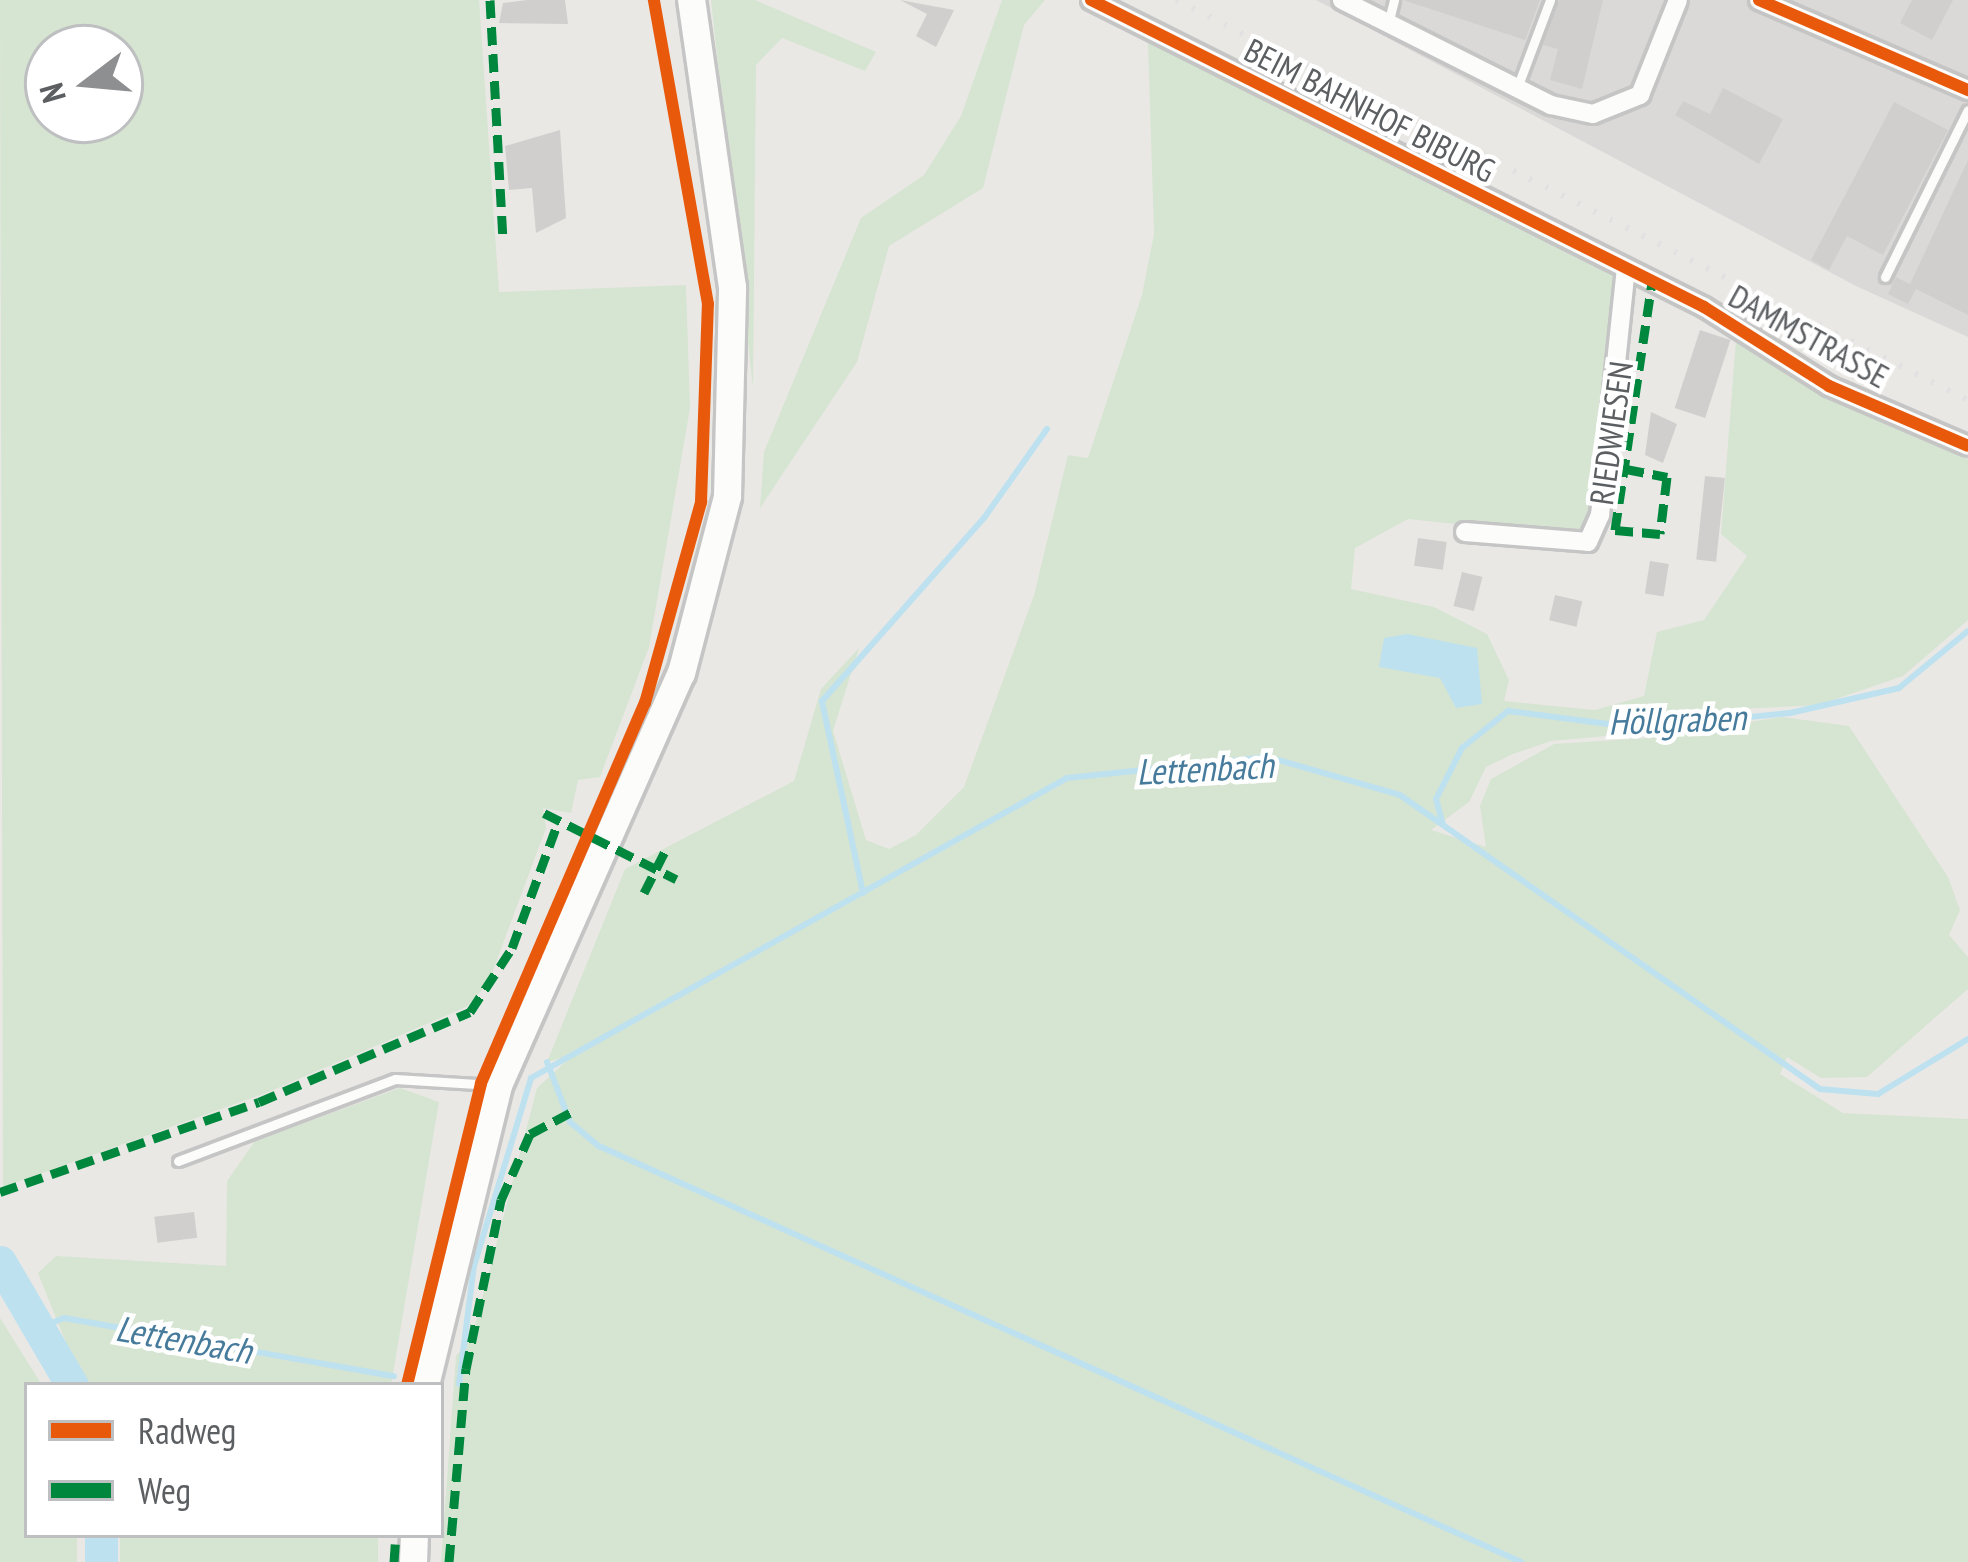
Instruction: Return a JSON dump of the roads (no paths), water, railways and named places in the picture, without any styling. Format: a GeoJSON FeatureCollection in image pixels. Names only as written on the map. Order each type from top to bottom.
{"type":"FeatureCollection","features":[{"type":"Feature","properties":{"kind":"main road"},"geometry":{"type":"LineString","coordinates":[[426,1379],[452,1247],[498,1085],[681,673],[727,496],[732,286],[691,0]]}},
{"type":"Feature","properties":{"kind":"street","name":"BEIM BAHNHOF BIBURG"},"geometry":{"type":"LineString","coordinates":[[1091,0],[1625,269]]}},
{"type":"Feature","properties":{"kind":"street"},"geometry":{"type":"LineString","coordinates":[[1342,0],[1517,88],[1572,110],[1615,110],[1640,95],[1678,0]]}},
{"type":"Feature","properties":{"kind":"street"},"geometry":{"type":"LineString","coordinates":[[1759,0],[1782,4],[1968,90]]}},
{"type":"Feature","properties":{"kind":"street","name":"DAMMSTRASSE"},"geometry":{"type":"LineString","coordinates":[[1625,269],[1829,386],[1968,446]]}},
{"type":"Feature","properties":{"kind":"street","name":"RIEDWIESEN"},"geometry":{"type":"LineString","coordinates":[[1465,532],[1588,542],[1600,515],[1625,269]]}},
{"type":"Feature","properties":{"kind":"lane"},"geometry":{"type":"LineString","coordinates":[[1388,24],[1394,0]]}},
{"type":"Feature","properties":{"kind":"lane"},"geometry":{"type":"LineString","coordinates":[[1517,88],[1550,0]]}},
{"type":"Feature","properties":{"kind":"lane"},"geometry":{"type":"LineString","coordinates":[[1885,277],[1968,110]]}},
{"type":"Feature","properties":{"kind":"lane"},"geometry":{"type":"LineString","coordinates":[[178,1161],[394,1078],[498,1085]]}},
{"type":"Feature","properties":{"kind":"water"},"geometry":{"type":"Polygon","coordinates":[[[1407,634],[1477,648],[1482,704],[1456,708],[1440,678],[1379,667],[1384,638],[1407,634]]]}},
{"type":"Feature","properties":{"kind":"waterway"},"geometry":{"type":"LineString","coordinates":[[863,893],[822,701],[984,518],[1047,429]]}},
{"type":"Feature","properties":{"kind":"waterway","name":"Höllgraben"},"geometry":{"type":"LineString","coordinates":[[1443,825],[1436,799],[1462,748],[1508,711],[1639,728],[1790,713],[1899,688],[1968,631]]}},
{"type":"Feature","properties":{"kind":"waterway","name":"Lettenbach"},"geometry":{"type":"LineString","coordinates":[[459,1384],[474,1266],[531,1078],[1067,778],[1268,757],[1400,795],[1820,1089],[1878,1094],[1968,1039]]}},
{"type":"Feature","properties":{"kind":"waterway","name":"Lettenbach"},"geometry":{"type":"LineString","coordinates":[[547,1062],[570,1122],[599,1146],[1521,1562]]}},
{"type":"Feature","properties":{"kind":"waterway"},"geometry":{"type":"LineString","coordinates":[[0,1262],[70,1382]]}},
{"type":"Feature","properties":{"kind":"waterway","name":"Lettenbach"},"geometry":{"type":"LineString","coordinates":[[46,1325],[64,1318],[394,1376]]}},
{"type":"Feature","properties":{"kind":"waterway"},"geometry":{"type":"LineString","coordinates":[[101,1538],[101,1562]]}},
{"type":"Feature","properties":{"kind":"railway"},"geometry":{"type":"LineString","coordinates":[[1176,0],[1968,400]]}}]}
